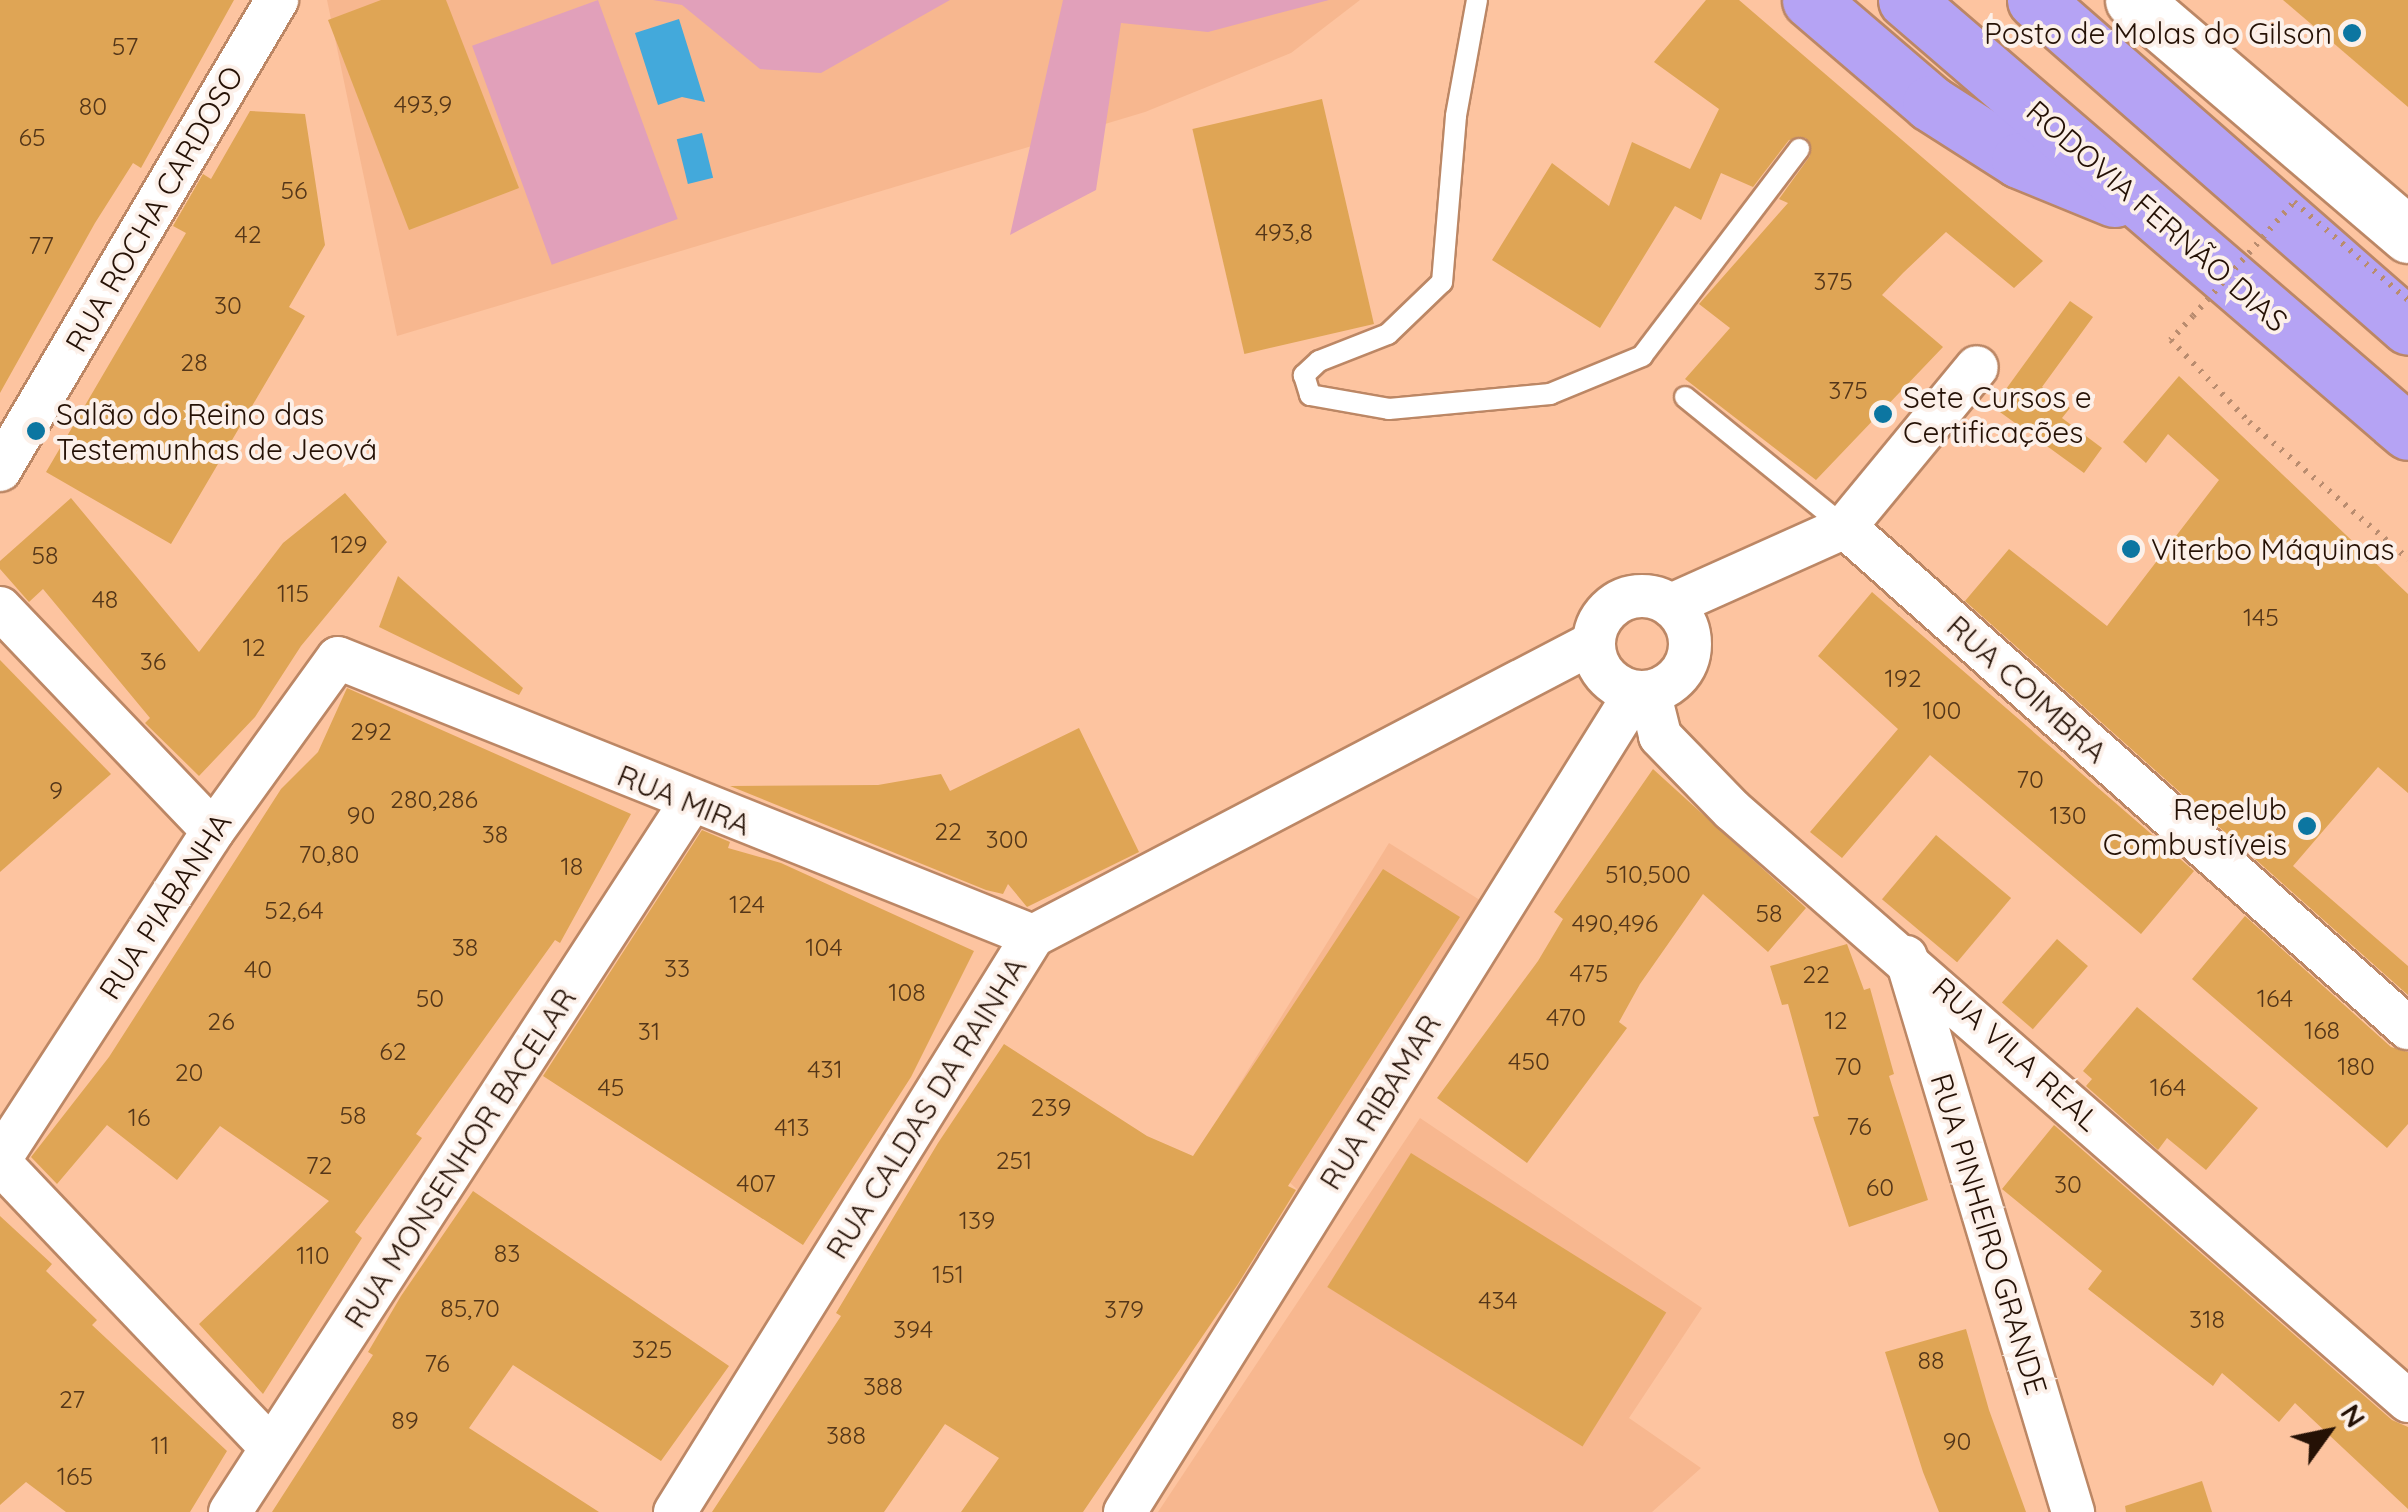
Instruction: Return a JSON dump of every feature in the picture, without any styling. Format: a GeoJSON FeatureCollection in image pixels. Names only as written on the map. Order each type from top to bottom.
{"type":"FeatureCollection","features":[{"type":"Feature","properties":{"kind":"highway"},"geometry":{"type":"LineString","coordinates":[[1810,0],[1930,103],[2019,160],[2160,218]]}},
{"type":"Feature","properties":{"kind":"highway","name":"RODOVIA FERNÃO DIAS"},"geometry":{"type":"LineString","coordinates":[[1906,0],[2404,429]]}},
{"type":"Feature","properties":{"kind":"highway"},"geometry":{"type":"LineString","coordinates":[[2035,0],[2408,327]]}},
{"type":"Feature","properties":{"kind":"main road"},"geometry":{"type":"LineString","coordinates":[[2133,0],[2408,235]]}},
{"type":"Feature","properties":{"kind":"street","name":"RUA ROCHA CARDOSO"},"geometry":{"type":"LineString","coordinates":[[0,470],[277,0]]}},
{"type":"Feature","properties":{"kind":"street"},"geometry":{"type":"LineString","coordinates":[[1672,605],[1845,527],[1977,366]]}},
{"type":"Feature","properties":{"kind":"street","name":"RUA COIMBRA"},"geometry":{"type":"LineString","coordinates":[[1845,527],[2408,1028]]}},
{"type":"Feature","properties":{"kind":"street"},"geometry":{"type":"LineString","coordinates":[[1643,595],[1672,605],[1688,630],[1688,660],[1646,692],[1600,670],[1594,643],[1596,628],[1614,604],[1643,595]]}},
{"type":"Feature","properties":{"kind":"street"},"geometry":{"type":"LineString","coordinates":[[0,608],[213,831]]}},
{"type":"Feature","properties":{"kind":"street","name":"RUA CALDAS DA RAINHA"},"geometry":{"type":"LineString","coordinates":[[675,1512],[1033,936],[1594,643]]}},
{"type":"Feature","properties":{"kind":"street","name":"RUA PIABANHA"},"geometry":{"type":"LineString","coordinates":[[0,1161],[213,831],[338,658]]}},
{"type":"Feature","properties":{"kind":"street","name":"RUA MIRA"},"geometry":{"type":"LineString","coordinates":[[338,658],[690,803],[1033,936]]}},
{"type":"Feature","properties":{"kind":"street","name":"RUA VILA REAL"},"geometry":{"type":"LineString","coordinates":[[1646,692],[1660,736],[1732,810],[1906,956],[2408,1400]]}},
{"type":"Feature","properties":{"kind":"street","name":"RUA RIBAMAR"},"geometry":{"type":"LineString","coordinates":[[1125,1512],[1646,692]]}},
{"type":"Feature","properties":{"kind":"street","name":"RUA MONSENHOR BACELAR"},"geometry":{"type":"LineString","coordinates":[[230,1512],[690,803]]}},
{"type":"Feature","properties":{"kind":"street","name":"RUA PINHEIRO GRANDE"},"geometry":{"type":"LineString","coordinates":[[1906,956],[2073,1512]]}},
{"type":"Feature","properties":{"kind":"street"},"geometry":{"type":"LineString","coordinates":[[0,1161],[271,1448]]}},
{"type":"Feature","properties":{"kind":"lane"},"geometry":{"type":"LineString","coordinates":[[1477,0],[1456,116],[1442,282],[1388,334],[1318,361],[1304,374],[1310,395],[1388,409],[1550,394],[1642,356],[1799,149]]}},
{"type":"Feature","properties":{"kind":"lane","name":"RUA COIMBRA"},"geometry":{"type":"LineString","coordinates":[[1685,398],[1845,527]]}},
{"type":"Feature","properties":{"kind":"path"},"geometry":{"type":"LineString","coordinates":[[2408,300],[2294,202],[2171,340],[2250,422],[2408,559]]}},
{"type":"Feature","properties":{"kind":"shaded area"},"geometry":{"type":"Polygon","coordinates":[[[327,0],[1360,0],[1291,53],[1145,112],[397,336],[327,0]]]}},
{"type":"Feature","properties":{"kind":"shaded area"},"geometry":{"type":"Polygon","coordinates":[[[598,0],[678,219],[552,265],[472,46],[598,0]]]}},
{"type":"Feature","properties":{"kind":"shaded area"},"geometry":{"type":"Polygon","coordinates":[[[653,0],[950,0],[821,73],[760,69],[682,5],[653,0]]]}},
{"type":"Feature","properties":{"kind":"shaded area"},"geometry":{"type":"Polygon","coordinates":[[[1063,0],[1329,0],[1208,32],[1121,23],[1096,190],[1010,235],[1063,0]]]}},
{"type":"Feature","properties":{"kind":"shaded area"},"geometry":{"type":"Polygon","coordinates":[[[1389,843],[1502,914],[1300,1192],[1219,1117],[1389,843]]]}},
{"type":"Feature","properties":{"kind":"shaded area"},"geometry":{"type":"Polygon","coordinates":[[[1420,1118],[1702,1308],[1629,1418],[1701,1468],[1652,1512],[1158,1512],[1420,1118]]]}},
{"type":"Feature","properties":{"kind":"water"},"geometry":{"type":"Polygon","coordinates":[[[679,19],[705,102],[682,97],[658,105],[635,33],[679,19]]]}},
{"type":"Feature","properties":{"kind":"water"},"geometry":{"type":"Polygon","coordinates":[[[702,133],[713,178],[688,184],[677,139],[702,133]]]}},
{"type":"Feature","properties":{"kind":"building"},"geometry":{"type":"Polygon","coordinates":[[[0,0],[234,0],[141,168],[133,163],[95,223],[0,393],[0,0]]]}},
{"type":"Feature","properties":{"kind":"building"},"geometry":{"type":"Polygon","coordinates":[[[381,0],[446,0],[519,188],[409,230],[328,20],[381,0]]]}},
{"type":"Feature","properties":{"kind":"building"},"geometry":{"type":"Polygon","coordinates":[[[1706,0],[1739,0],[2043,261],[2014,288],[1946,232],[1903,273],[1882,295],[1943,347],[1816,480],[1685,379],[1730,328],[1699,304],[1788,203],[1779,199],[1810,156],[1806,138],[1789,140],[1753,187],[1721,173],[1701,220],[1675,206],[1600,328],[1492,260],[1552,163],[1609,206],[1632,142],[1690,169],[1719,109],[1654,62],[1706,0]]]}},
{"type":"Feature","properties":{"kind":"building"},"geometry":{"type":"Polygon","coordinates":[[[2283,0],[2408,0],[2408,107],[2283,0]]]}},
{"type":"Feature","properties":{"kind":"building"},"geometry":{"type":"Polygon","coordinates":[[[1322,99],[1374,324],[1244,354],[1192,129],[1322,99]]]}},
{"type":"Feature","properties":{"kind":"building"},"geometry":{"type":"Polygon","coordinates":[[[250,111],[305,114],[325,245],[289,307],[305,316],[171,544],[46,472],[186,233],[173,226],[203,174],[211,179],[250,111]]]}},
{"type":"Feature","properties":{"kind":"building"},"geometry":{"type":"Polygon","coordinates":[[[2070,301],[2093,317],[2042,387],[2070,408],[2062,418],[2102,448],[2084,473],[1993,407],[2070,301]]]}},
{"type":"Feature","properties":{"kind":"building"},"geometry":{"type":"Polygon","coordinates":[[[2179,376],[2408,594],[2408,793],[2378,767],[2293,866],[2408,966],[2408,995],[1965,601],[2009,549],[2107,626],[2219,480],[2168,434],[2146,463],[2123,442],[2179,376]]]}},
{"type":"Feature","properties":{"kind":"building"},"geometry":{"type":"Polygon","coordinates":[[[345,493],[387,542],[301,646],[255,717],[199,776],[145,723],[150,718],[43,589],[29,602],[0,569],[0,561],[71,498],[199,652],[283,543],[345,493]]]}},
{"type":"Feature","properties":{"kind":"building"},"geometry":{"type":"Polygon","coordinates":[[[398,576],[523,688],[519,695],[379,627],[398,576]]]}},
{"type":"Feature","properties":{"kind":"building"},"geometry":{"type":"Polygon","coordinates":[[[1872,592],[2194,871],[2141,934],[1930,755],[1842,858],[1810,832],[1898,729],[1818,656],[1872,592]]]}},
{"type":"Feature","properties":{"kind":"building"},"geometry":{"type":"Polygon","coordinates":[[[0,660],[111,774],[0,872],[0,660]]]}},
{"type":"Feature","properties":{"kind":"building"},"geometry":{"type":"Polygon","coordinates":[[[347,688],[631,814],[560,943],[555,940],[416,1134],[422,1138],[355,1232],[362,1238],[263,1394],[199,1324],[329,1201],[220,1126],[177,1180],[107,1125],[57,1184],[31,1157],[109,1057],[281,789],[318,752],[347,688]]]}},
{"type":"Feature","properties":{"kind":"building"},"geometry":{"type":"Polygon","coordinates":[[[1079,728],[1139,852],[1027,907],[1008,884],[1003,894],[986,890],[730,786],[878,785],[941,774],[950,791],[1079,728]]]}},
{"type":"Feature","properties":{"kind":"building"},"geometry":{"type":"Polygon","coordinates":[[[1653,769],[1806,908],[1768,952],[1703,894],[1640,984],[1619,1022],[1627,1028],[1527,1163],[1437,1098],[1538,961],[1563,919],[1554,912],[1653,769]]]}},
{"type":"Feature","properties":{"kind":"building"},"geometry":{"type":"Polygon","coordinates":[[[702,830],[730,842],[728,848],[781,863],[974,951],[911,1077],[803,1245],[543,1076],[702,830]]]}},
{"type":"Feature","properties":{"kind":"building"},"geometry":{"type":"Polygon","coordinates":[[[1936,835],[2011,898],[1957,962],[1882,899],[1936,835]]]}},
{"type":"Feature","properties":{"kind":"building"},"geometry":{"type":"Polygon","coordinates":[[[1383,869],[1460,917],[1288,1186],[1296,1190],[1238,1284],[1083,1512],[961,1512],[999,1458],[945,1424],[884,1512],[712,1512],[841,1316],[836,1313],[938,1143],[1004,1044],[1147,1136],[1193,1156],[1383,869]]]}},
{"type":"Feature","properties":{"kind":"building"},"geometry":{"type":"Polygon","coordinates":[[[2245,916],[2391,1047],[2408,1052],[2408,1124],[2387,1148],[2192,979],[2245,916]]]}},
{"type":"Feature","properties":{"kind":"building"},"geometry":{"type":"Polygon","coordinates":[[[2057,939],[2088,966],[2033,1029],[2002,1002],[2057,939]]]}},
{"type":"Feature","properties":{"kind":"building"},"geometry":{"type":"Polygon","coordinates":[[[1847,944],[1864,990],[1870,988],[1894,1074],[1889,1076],[1928,1200],[1849,1227],[1813,1117],[1819,1116],[1788,1004],[1782,1005],[1770,966],[1847,944]]]}},
{"type":"Feature","properties":{"kind":"building"},"geometry":{"type":"Polygon","coordinates":[[[2137,1007],[2258,1108],[2206,1170],[2167,1138],[2158,1150],[2086,1086],[2092,1079],[2083,1071],[2137,1007]]]}},
{"type":"Feature","properties":{"kind":"building"},"geometry":{"type":"Polygon","coordinates":[[[2054,1125],[2392,1420],[2408,1427],[2408,1509],[2295,1403],[2279,1422],[2222,1373],[2213,1386],[2088,1289],[2102,1271],[2002,1189],[2054,1125]]]}},
{"type":"Feature","properties":{"kind":"building"},"geometry":{"type":"Polygon","coordinates":[[[1411,1153],[1666,1313],[1583,1446],[1327,1287],[1411,1153]]]}},
{"type":"Feature","properties":{"kind":"building"},"geometry":{"type":"Polygon","coordinates":[[[473,1191],[729,1366],[661,1461],[513,1365],[469,1428],[599,1512],[272,1512],[373,1355],[368,1352],[401,1296],[473,1191]]]}},
{"type":"Feature","properties":{"kind":"building"},"geometry":{"type":"Polygon","coordinates":[[[0,1216],[52,1264],[46,1271],[97,1320],[92,1325],[227,1451],[190,1512],[66,1512],[26,1482],[0,1505],[0,1216]]]}},
{"type":"Feature","properties":{"kind":"building"},"geometry":{"type":"Polygon","coordinates":[[[1966,1329],[1989,1410],[2026,1512],[1939,1512],[1923,1472],[1885,1352],[1966,1329]]]}},
{"type":"Feature","properties":{"kind":"building"},"geometry":{"type":"Polygon","coordinates":[[[2202,1481],[2212,1512],[2126,1512],[2125,1506],[2202,1481]]]}},
{"type":"Feature","properties":{"kind":"place","name":"Posto de Molas do Gilson"},"geometry":{"type":"Point","coordinates":[2352,33]}},
{"type":"Feature","properties":{"kind":"place","name":"Sete Cursos e Certificações"},"geometry":{"type":"Point","coordinates":[1883,414]}},
{"type":"Feature","properties":{"kind":"place","name":"Salão do Reino das Testemunhas de Jeová"},"geometry":{"type":"Point","coordinates":[36,431]}},
{"type":"Feature","properties":{"kind":"place","name":"Viterbo Máquinas"},"geometry":{"type":"Point","coordinates":[2131,549]}},
{"type":"Feature","properties":{"kind":"place","name":"Repelub Combustíveis"},"geometry":{"type":"Point","coordinates":[2307,826]}}]}
